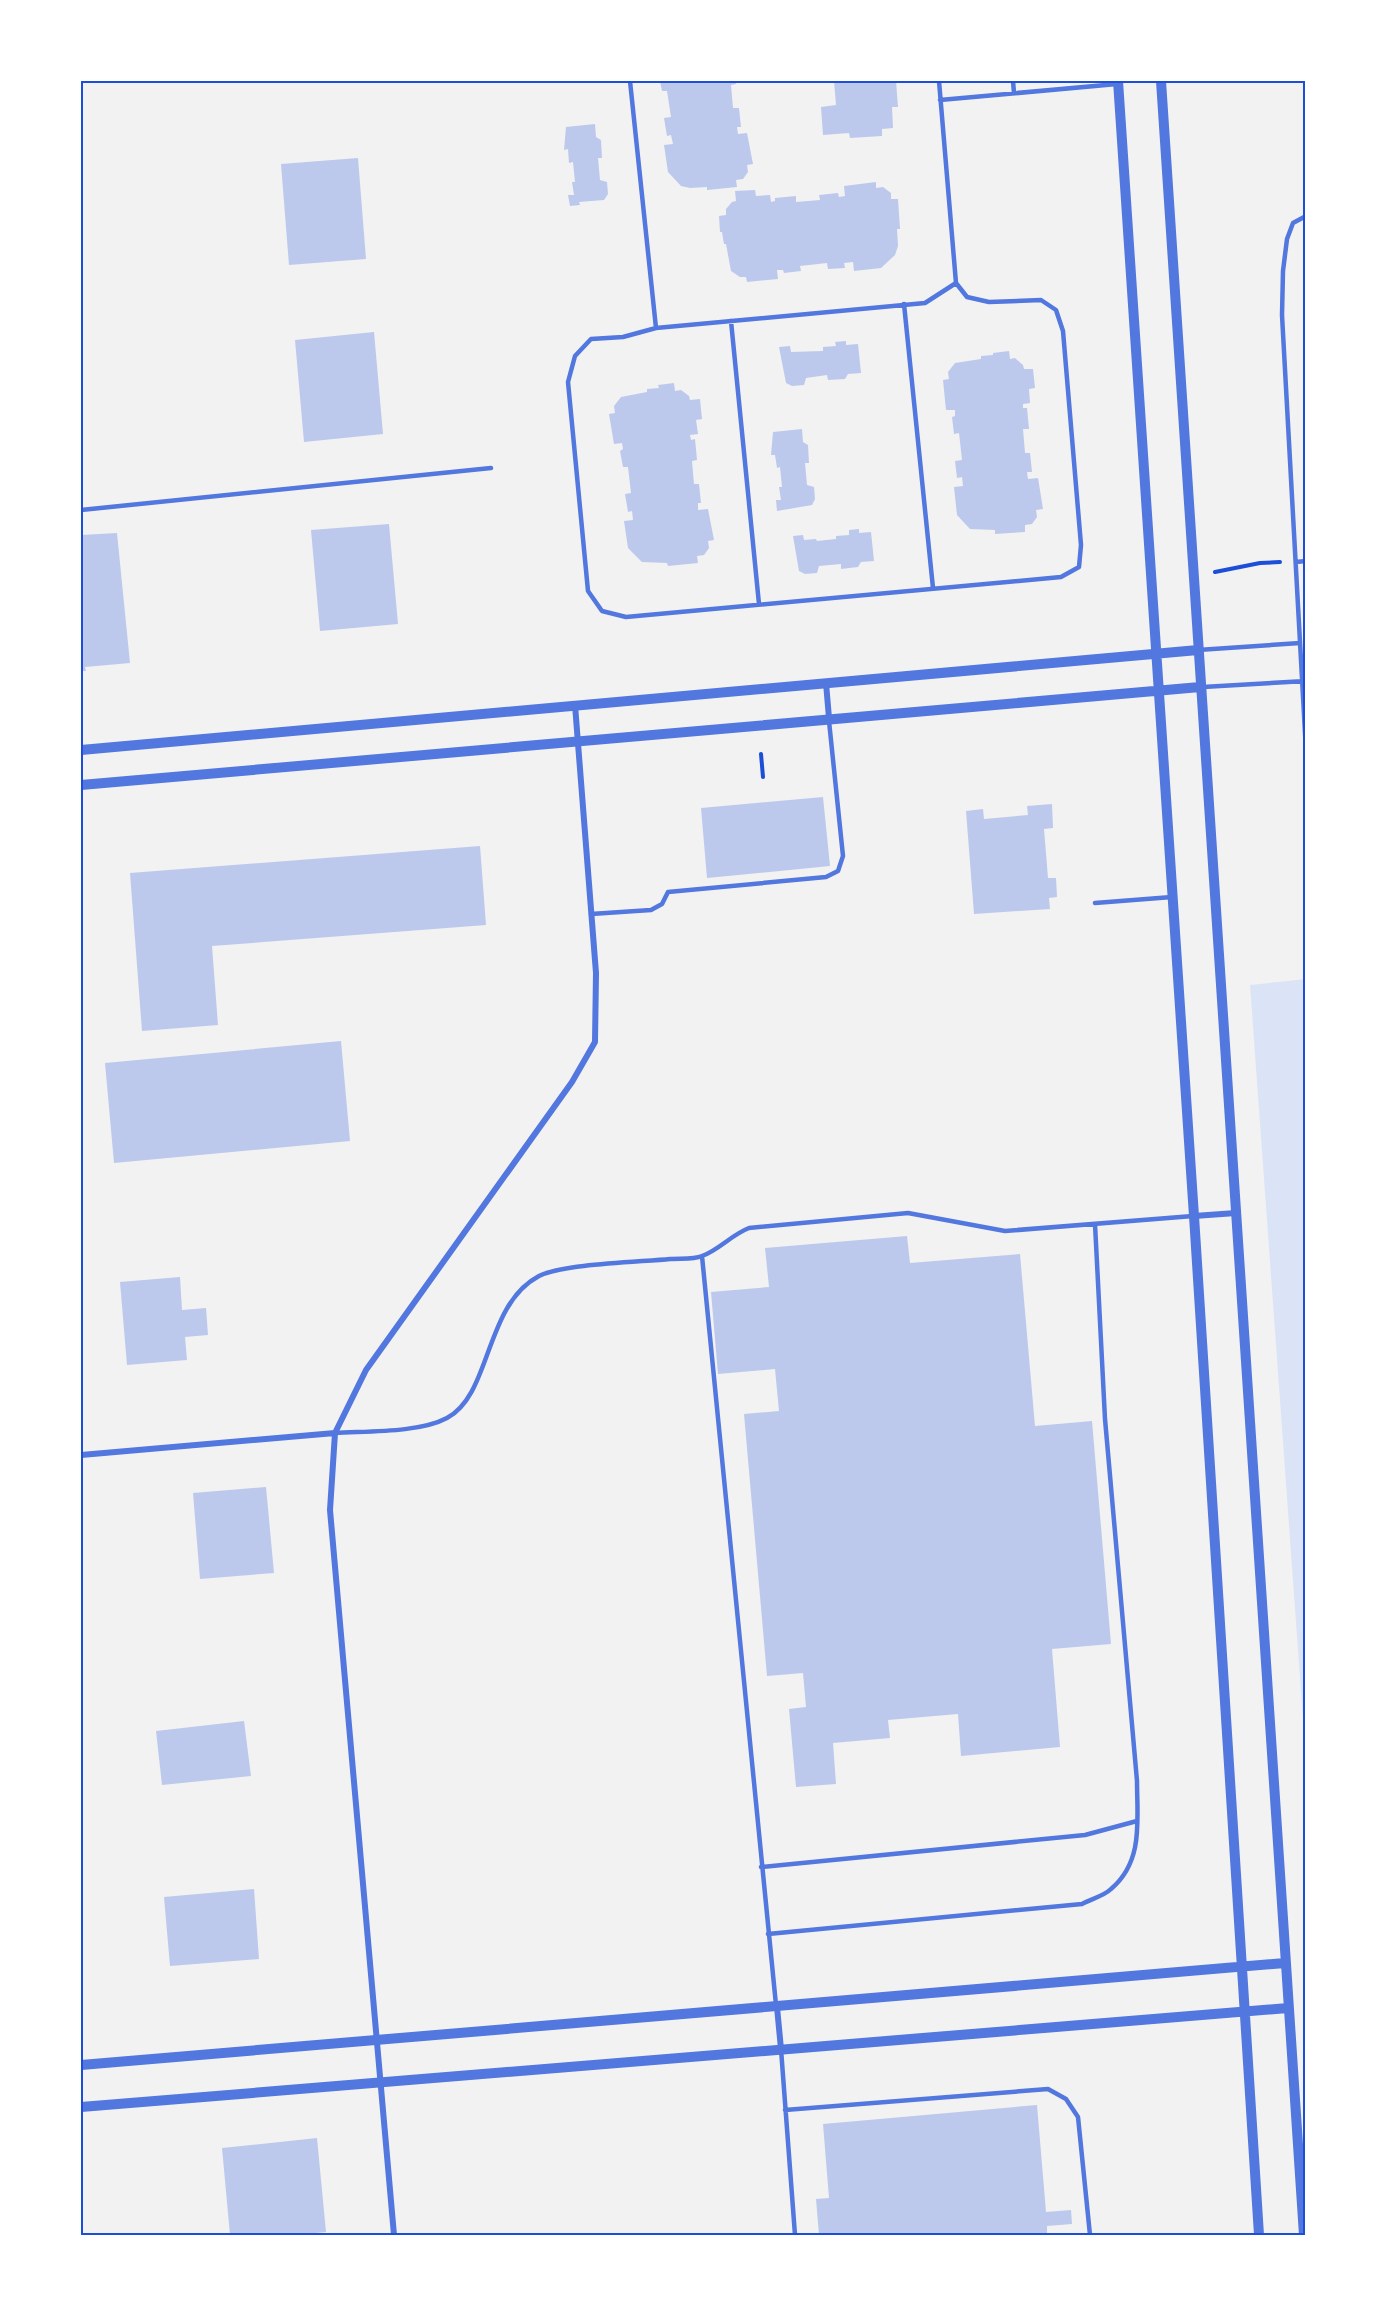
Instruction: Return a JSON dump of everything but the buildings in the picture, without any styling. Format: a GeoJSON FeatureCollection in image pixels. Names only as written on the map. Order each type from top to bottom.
{"type":"FeatureCollection","features":[{"type":"Feature","properties":{"kind":"street"},"geometry":{"type":"LineString","coordinates":[[1161,81],[1304,2235]]}},
{"type":"Feature","properties":{"kind":"street"},"geometry":{"type":"LineString","coordinates":[[1118,83],[1259,2235]]}},
{"type":"Feature","properties":{"kind":"street"},"geometry":{"type":"LineString","coordinates":[[81,750],[1198,650]]}},
{"type":"Feature","properties":{"kind":"street"},"geometry":{"type":"LineString","coordinates":[[826,683],[829,718]]}},
{"type":"Feature","properties":{"kind":"street"},"geometry":{"type":"LineString","coordinates":[[81,785],[1200,687]]}},
{"type":"Feature","properties":{"kind":"street"},"geometry":{"type":"LineString","coordinates":[[393,2235],[330,1510],[334,1433],[366,1370],[572,1082],[596,1042],[596,973],[575,705]]}},
{"type":"Feature","properties":{"kind":"street"},"geometry":{"type":"LineString","coordinates":[[1194,1216],[1236,1213]]}},
{"type":"Feature","properties":{"kind":"street"},"geometry":{"type":"LineString","coordinates":[[81,1455],[334,1433]]}},
{"type":"Feature","properties":{"kind":"street"},"geometry":{"type":"LineString","coordinates":[[81,2065],[1285,1963]]}},
{"type":"Feature","properties":{"kind":"street"},"geometry":{"type":"LineString","coordinates":[[777,2007],[781,2049]]}},
{"type":"Feature","properties":{"kind":"street"},"geometry":{"type":"LineString","coordinates":[[81,2108],[1288,2008]]}},
{"type":"Feature","properties":{"kind":"lane"},"geometry":{"type":"LineString","coordinates":[[630,81],[656,328]]}},
{"type":"Feature","properties":{"kind":"lane"},"geometry":{"type":"LineString","coordinates":[[939,81],[956,283],[967,297],[989,302],[1041,300],[1056,310],[1063,331],[1081,544],[1078,567],[1061,577],[626,616],[602,611],[588,591],[568,382],[575,356],[591,339],[623,337],[656,328],[924,303],[956,283]]}},
{"type":"Feature","properties":{"kind":"lane"},"geometry":{"type":"LineString","coordinates":[[1013,81],[1014,93]]}},
{"type":"Feature","properties":{"kind":"lane"},"geometry":{"type":"LineString","coordinates":[[940,100],[1118,83]]}},
{"type":"Feature","properties":{"kind":"lane"},"geometry":{"type":"LineString","coordinates":[[1306,216],[1293,223],[1287,239],[1282,292],[1306,751]]}},
{"type":"Feature","properties":{"kind":"lane"},"geometry":{"type":"LineString","coordinates":[[904,304],[933,588]]}},
{"type":"Feature","properties":{"kind":"lane"},"geometry":{"type":"LineString","coordinates":[[731,321],[759,604]]}},
{"type":"Feature","properties":{"kind":"lane"},"geometry":{"type":"LineString","coordinates":[[81,510],[491,468]]}},
{"type":"Feature","properties":{"kind":"lane"},"geometry":{"type":"LineString","coordinates":[[1296,562],[1306,561]]}},
{"type":"Feature","properties":{"kind":"lane"},"geometry":{"type":"LineString","coordinates":[[1198,650],[1300,643]]}},
{"type":"Feature","properties":{"kind":"lane"},"geometry":{"type":"LineString","coordinates":[[1200,687],[1304,681]]}},
{"type":"Feature","properties":{"kind":"lane"},"geometry":{"type":"LineString","coordinates":[[591,914],[651,910],[662,904],[668,892],[833,875],[842,864],[843,856],[829,718]]}},
{"type":"Feature","properties":{"kind":"lane"},"geometry":{"type":"LineString","coordinates":[[1095,903],[1172,897]]}},
{"type":"Feature","properties":{"kind":"lane"},"geometry":{"type":"LineString","coordinates":[[334,1433],[420,1426],[447,1418],[456,1412],[468,1397],[506,1308],[515,1294],[539,1275],[554,1270],[702,1256],[737,1232],[749,1228],[908,1213],[1005,1230],[1194,1216]]}},
{"type":"Feature","properties":{"kind":"lane"},"geometry":{"type":"LineString","coordinates":[[768,1934],[1082,1904],[1110,1890],[1133,1861],[1137,1821],[1137,1780],[1105,1419],[1095,1224]]}},
{"type":"Feature","properties":{"kind":"lane"},"geometry":{"type":"LineString","coordinates":[[702,1256],[761,1867],[777,2007]]}},
{"type":"Feature","properties":{"kind":"lane"},"geometry":{"type":"LineString","coordinates":[[761,1867],[1085,1835],[1137,1821]]}},
{"type":"Feature","properties":{"kind":"lane"},"geometry":{"type":"LineString","coordinates":[[781,2049],[795,2235]]}},
{"type":"Feature","properties":{"kind":"lane"},"geometry":{"type":"LineString","coordinates":[[785,2110],[1048,2089],[1066,2099],[1078,2117],[1090,2235]]}},
{"type":"Feature","properties":{"kind":"path"},"geometry":{"type":"LineString","coordinates":[[1215,572],[1260,563],[1280,562]]}},
{"type":"Feature","properties":{"kind":"path"},"geometry":{"type":"LineString","coordinates":[[761,754],[764,777]]}},
{"type":"Feature","properties":{"kind":"shaded area"},"geometry":{"type":"Polygon","coordinates":[[[1306,979],[1306,1761],[1250,985],[1306,979]]]}}]}
